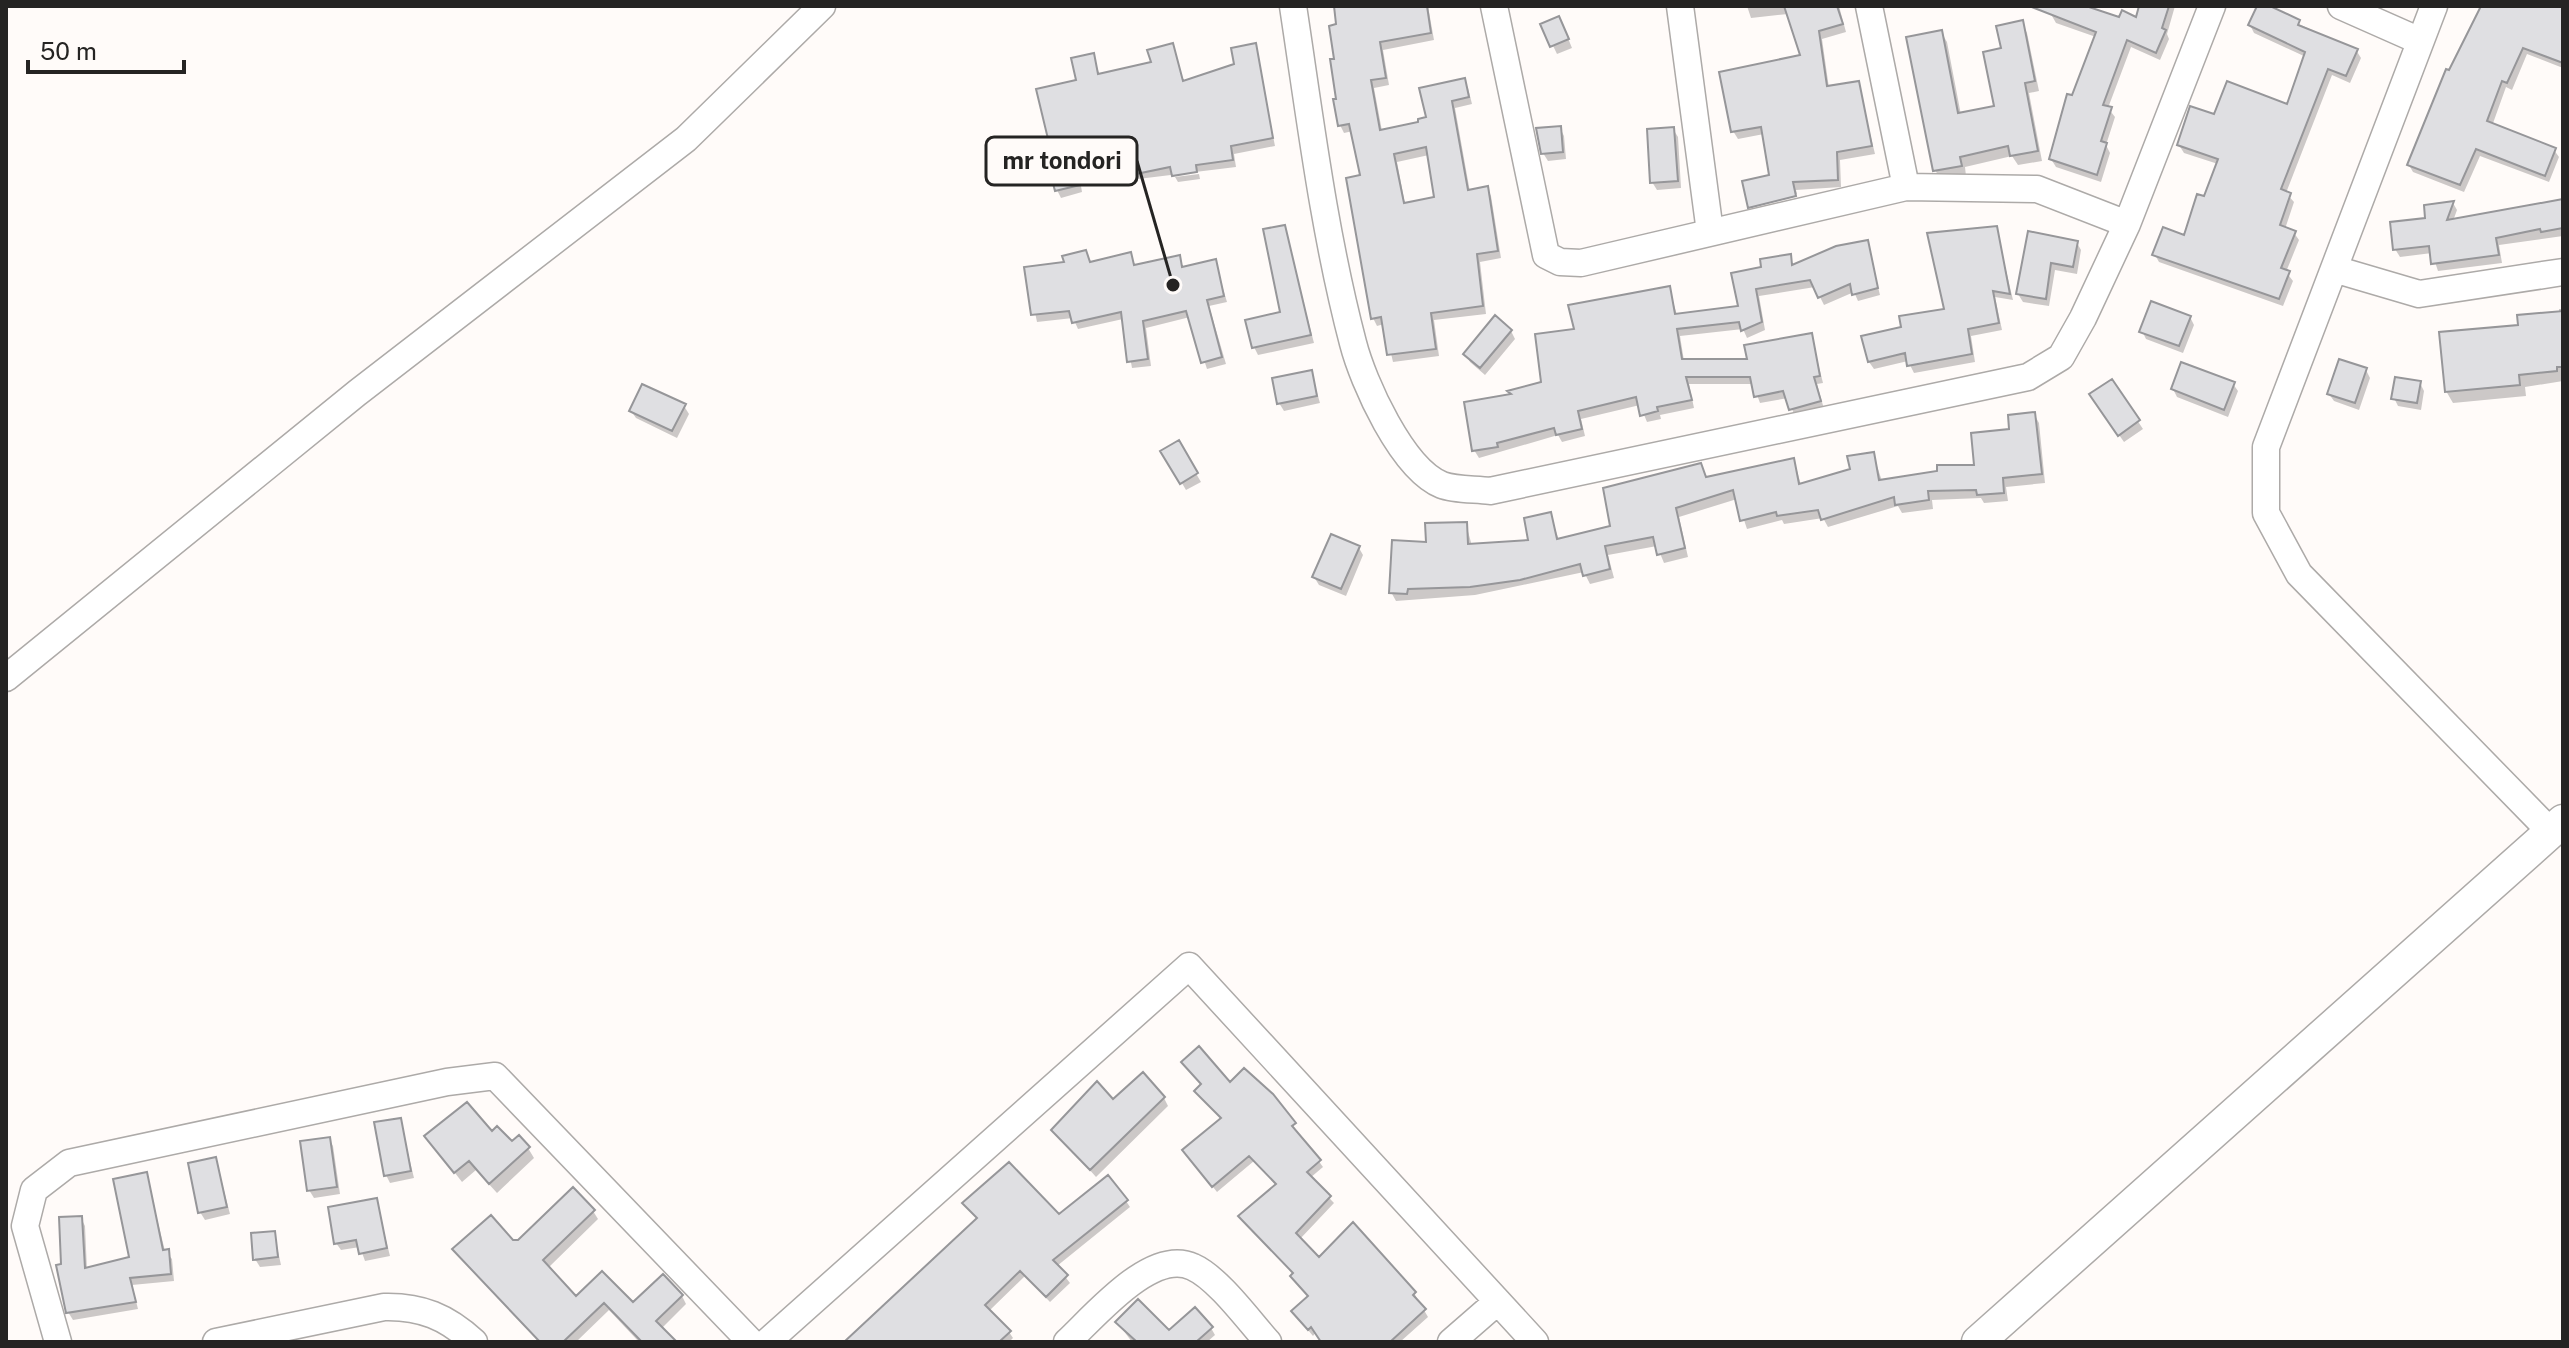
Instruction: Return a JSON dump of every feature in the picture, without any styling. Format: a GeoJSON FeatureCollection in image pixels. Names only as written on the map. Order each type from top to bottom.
{"type":"FeatureCollection","features":[{"type":"Feature","properties":{"kind":"street"},"geometry":{"type":"LineString","coordinates":[[6,678],[357,393],[686,139],[822,6]]}},
{"type":"Feature","properties":{"kind":"street"},"geometry":{"type":"LineString","coordinates":[[1293,6],[1315,152],[1354,345],[1385,423],[1409,457],[1441,485],[1490,491],[2028,377],[2061,357],[2127,224],[2212,6]]}},
{"type":"Feature","properties":{"kind":"street"},"geometry":{"type":"LineString","coordinates":[[1494,6],[1546,255],[1560,262],[1581,263],[1906,187],[2037,189],[2127,224]]}},
{"type":"Feature","properties":{"kind":"street"},"geometry":{"type":"LineString","coordinates":[[1680,6],[1710,232]]}},
{"type":"Feature","properties":{"kind":"street"},"geometry":{"type":"LineString","coordinates":[[1869,6],[1906,187]]}},
{"type":"Feature","properties":{"kind":"street"},"geometry":{"type":"LineString","coordinates":[[2341,6],[2420,41]]}},
{"type":"Feature","properties":{"kind":"street"},"geometry":{"type":"LineString","coordinates":[[1978,1342],[2557,827],[2299,574],[2266,513],[2266,447],[2434,6]]}},
{"type":"Feature","properties":{"kind":"street"},"geometry":{"type":"LineString","coordinates":[[2334,269],[2419,294],[2563,272]]}},
{"type":"Feature","properties":{"kind":"street"},"geometry":{"type":"LineString","coordinates":[[767,1342],[1189,966],[1535,1342]]}},
{"type":"Feature","properties":{"kind":"street"},"geometry":{"type":"LineString","coordinates":[[58,1342],[25,1226],[34,1190],[69,1163],[447,1082],[495,1076],[751,1342]]}},
{"type":"Feature","properties":{"kind":"street"},"geometry":{"type":"LineString","coordinates":[[1067,1342],[1142,1274],[1158,1265],[1176,1262],[1194,1267],[1209,1278],[1268,1342]]}},
{"type":"Feature","properties":{"kind":"street"},"geometry":{"type":"LineString","coordinates":[[1451,1342],[1497,1302]]}},
{"type":"Feature","properties":{"kind":"street"},"geometry":{"type":"LineString","coordinates":[[216,1342],[384,1307],[405,1306],[429,1311],[474,1342]]}},
{"type":"Feature","properties":{"kind":"building"},"geometry":{"type":"Polygon","coordinates":[[[1334,6],[1427,6],[1431,33],[1380,42],[1386,78],[1371,80],[1380,130],[1418,122],[1418,119],[1426,117],[1419,88],[1465,78],[1469,97],[1452,101],[1468,190],[1488,186],[1498,251],[1477,254],[1483,306],[1431,313],[1436,349],[1387,355],[1381,317],[1371,319],[1346,178],[1360,175],[1349,124],[1338,126],[1333,99],[1336,99],[1330,59],[1334,59],[1329,26],[1336,24],[1334,6]],[[1426,147],[1394,154],[1404,203],[1434,197],[1426,147]]]}},
{"type":"Feature","properties":{"kind":"building"},"geometry":{"type":"Polygon","coordinates":[[[1784,6],[1837,6],[1843,24],[1819,31],[1827,86],[1859,81],[1872,146],[1837,152],[1838,180],[1793,182],[1796,196],[1748,208],[1742,181],[1769,175],[1761,127],[1731,132],[1719,72],[1800,55],[1784,6]]]}},
{"type":"Feature","properties":{"kind":"building"},"geometry":{"type":"Polygon","coordinates":[[[2029,6],[2086,6],[2119,17],[2122,10],[2136,17],[2139,6],[2169,6],[2162,28],[2166,30],[2156,53],[2127,40],[2103,105],[2112,107],[2101,141],[2107,143],[2097,175],[2049,159],[2067,94],[2072,95],[2096,32],[2029,6]]]}},
{"type":"Feature","properties":{"kind":"building"},"geometry":{"type":"Polygon","coordinates":[[[2257,6],[2270,6],[2300,20],[2298,25],[2358,49],[2346,76],[2328,69],[2281,189],[2291,193],[2280,225],[2296,231],[2281,268],[2290,271],[2279,299],[2152,255],[2163,227],[2184,235],[2197,194],[2204,196],[2218,159],[2177,145],[2190,106],[2214,114],[2227,81],[2287,104],[2305,52],[2248,25],[2257,6]]]}},
{"type":"Feature","properties":{"kind":"building"},"geometry":{"type":"Polygon","coordinates":[[[2481,6],[2563,6],[2563,63],[2523,48],[2507,83],[2502,81],[2487,121],[2556,148],[2545,176],[2476,149],[2460,185],[2407,165],[2446,69],[2449,70],[2481,6]]]}},
{"type":"Feature","properties":{"kind":"building"},"geometry":{"type":"Polygon","coordinates":[[[1559,16],[1569,39],[1550,47],[1540,24],[1559,16]]]}},
{"type":"Feature","properties":{"kind":"building"},"geometry":{"type":"Polygon","coordinates":[[[2023,20],[2035,81],[2025,83],[2038,151],[2010,156],[2008,146],[1960,157],[1962,166],[1933,171],[1906,37],[1942,30],[1958,113],[1994,106],[1983,52],[2001,48],[1996,26],[2023,20]]]}},
{"type":"Feature","properties":{"kind":"building"},"geometry":{"type":"Polygon","coordinates":[[[1173,43],[1183,81],[1234,64],[1231,48],[1256,43],[1273,138],[1231,146],[1233,160],[1196,165],[1197,172],[1172,176],[1170,167],[1131,175],[1130,170],[1078,179],[1080,185],[1055,191],[1043,145],[1049,143],[1036,89],[1076,80],[1071,58],[1094,53],[1098,74],[1151,62],[1147,50],[1173,43]]]}},
{"type":"Feature","properties":{"kind":"building"},"geometry":{"type":"Polygon","coordinates":[[[1561,126],[1563,152],[1541,154],[1536,128],[1561,126]]]}},
{"type":"Feature","properties":{"kind":"building"},"geometry":{"type":"Polygon","coordinates":[[[1674,127],[1678,181],[1650,183],[1647,129],[1674,127]]]}},
{"type":"Feature","properties":{"kind":"building"},"geometry":{"type":"Polygon","coordinates":[[[2563,199],[2563,228],[2541,232],[2540,229],[2496,238],[2499,255],[2431,264],[2429,246],[2393,250],[2390,222],[2425,218],[2424,205],[2454,201],[2447,220],[2563,199]]]}},
{"type":"Feature","properties":{"kind":"building"},"geometry":{"type":"Polygon","coordinates":[[[1285,225],[1311,335],[1252,348],[1245,320],[1280,312],[1263,229],[1285,225]]]}},
{"type":"Feature","properties":{"kind":"building"},"geometry":{"type":"Polygon","coordinates":[[[1997,226],[2010,294],[1993,291],[1999,323],[1968,329],[1972,354],[1907,366],[1905,353],[1868,362],[1861,336],[1901,327],[1899,316],[1944,309],[1927,233],[1997,226]]]}},
{"type":"Feature","properties":{"kind":"building"},"geometry":{"type":"Polygon","coordinates":[[[2028,231],[2078,241],[2073,267],[2051,263],[2046,299],[2016,294],[2028,231]]]}},
{"type":"Feature","properties":{"kind":"building"},"geometry":{"type":"Polygon","coordinates":[[[1868,240],[1878,288],[1852,295],[1850,284],[1818,298],[1810,280],[1756,289],[1762,322],[1741,331],[1739,322],[1677,329],[1682,359],[1747,359],[1744,345],[1812,333],[1820,376],[1814,377],[1821,401],[1789,410],[1783,391],[1754,397],[1750,377],[1686,377],[1692,400],[1657,407],[1658,411],[1640,416],[1636,397],[1578,411],[1582,429],[1556,435],[1554,428],[1497,443],[1498,447],[1472,451],[1464,402],[1511,394],[1507,391],[1541,382],[1535,334],[1574,329],[1568,305],[1670,286],[1675,314],[1738,306],[1731,273],[1761,267],[1760,259],[1791,254],[1792,265],[1836,246],[1868,240]]]}},
{"type":"Feature","properties":{"kind":"building"},"geometry":{"type":"Polygon","coordinates":[[[1086,250],[1090,262],[1131,252],[1134,265],[1180,255],[1182,267],[1216,259],[1224,296],[1207,300],[1222,357],[1201,363],[1186,311],[1143,321],[1148,359],[1127,362],[1121,312],[1072,323],[1069,311],[1031,315],[1024,267],[1064,262],[1062,256],[1086,250]]]}},
{"type":"Feature","properties":{"kind":"building"},"geometry":{"type":"Polygon","coordinates":[[[2151,301],[2191,316],[2179,346],[2139,332],[2151,301]]]}},
{"type":"Feature","properties":{"kind":"building"},"geometry":{"type":"Polygon","coordinates":[[[2563,311],[2563,367],[2557,367],[2557,371],[2519,375],[2520,385],[2445,392],[2439,332],[2518,325],[2517,315],[2563,311]]]}},
{"type":"Feature","properties":{"kind":"building"},"geometry":{"type":"Polygon","coordinates":[[[1495,315],[1512,330],[1480,368],[1463,354],[1495,315]]]}},
{"type":"Feature","properties":{"kind":"building"},"geometry":{"type":"Polygon","coordinates":[[[2339,359],[2367,368],[2355,403],[2327,394],[2339,359]]]}},
{"type":"Feature","properties":{"kind":"building"},"geometry":{"type":"Polygon","coordinates":[[[2181,362],[2235,382],[2224,410],[2171,389],[2181,362]]]}},
{"type":"Feature","properties":{"kind":"building"},"geometry":{"type":"Polygon","coordinates":[[[1312,370],[1317,396],[1277,404],[1272,378],[1312,370]]]}},
{"type":"Feature","properties":{"kind":"building"},"geometry":{"type":"Polygon","coordinates":[[[2395,377],[2421,381],[2417,403],[2391,399],[2395,377]]]}},
{"type":"Feature","properties":{"kind":"building"},"geometry":{"type":"Polygon","coordinates":[[[2112,379],[2140,420],[2118,436],[2089,394],[2112,379]]]}},
{"type":"Feature","properties":{"kind":"building"},"geometry":{"type":"Polygon","coordinates":[[[642,384],[686,404],[672,431],[629,411],[642,384]]]}},
{"type":"Feature","properties":{"kind":"building"},"geometry":{"type":"Polygon","coordinates":[[[2035,412],[2042,474],[2003,478],[2004,493],[1977,495],[1976,490],[1928,491],[1929,500],[1895,505],[1894,497],[1821,520],[1818,510],[1777,516],[1776,512],[1740,521],[1733,490],[1676,508],[1685,548],[1657,555],[1653,537],[1605,546],[1610,569],[1583,576],[1580,564],[1520,580],[1470,587],[1408,589],[1407,594],[1389,593],[1392,540],[1426,542],[1425,523],[1467,522],[1468,544],[1528,540],[1524,518],[1551,512],[1557,539],[1610,526],[1603,488],[1701,463],[1706,477],[1794,458],[1799,484],[1850,469],[1847,456],[1874,452],[1879,480],[1937,471],[1937,465],[1974,465],[1971,433],[2009,429],[2008,415],[2035,412]]]}},
{"type":"Feature","properties":{"kind":"building"},"geometry":{"type":"Polygon","coordinates":[[[1179,440],[1198,473],[1180,484],[1160,451],[1179,440]]]}},
{"type":"Feature","properties":{"kind":"building"},"geometry":{"type":"Polygon","coordinates":[[[1331,534],[1360,546],[1341,589],[1312,577],[1331,534]]]}},
{"type":"Feature","properties":{"kind":"building"},"geometry":{"type":"Polygon","coordinates":[[[1199,1046],[1230,1082],[1244,1068],[1273,1094],[1296,1123],[1292,1126],[1321,1160],[1307,1172],[1331,1196],[1296,1233],[1319,1257],[1353,1222],[1416,1292],[1413,1295],[1426,1309],[1390,1342],[1321,1342],[1311,1327],[1308,1330],[1291,1311],[1308,1296],[1290,1276],[1293,1273],[1238,1216],[1276,1184],[1249,1156],[1212,1187],[1182,1150],[1221,1118],[1194,1091],[1201,1084],[1181,1062],[1199,1046]]]}},
{"type":"Feature","properties":{"kind":"building"},"geometry":{"type":"Polygon","coordinates":[[[1143,1072],[1165,1097],[1090,1170],[1051,1130],[1097,1081],[1113,1099],[1143,1072]]]}},
{"type":"Feature","properties":{"kind":"building"},"geometry":{"type":"Polygon","coordinates":[[[467,1102],[492,1131],[497,1126],[512,1141],[519,1135],[530,1147],[489,1184],[469,1161],[454,1173],[424,1136],[467,1102]]]}},
{"type":"Feature","properties":{"kind":"building"},"geometry":{"type":"Polygon","coordinates":[[[401,1118],[411,1171],[384,1176],[374,1122],[401,1118]]]}},
{"type":"Feature","properties":{"kind":"building"},"geometry":{"type":"Polygon","coordinates":[[[330,1137],[337,1187],[307,1191],[300,1141],[330,1137]]]}},
{"type":"Feature","properties":{"kind":"building"},"geometry":{"type":"Polygon","coordinates":[[[216,1157],[227,1207],[198,1213],[188,1163],[216,1157]]]}},
{"type":"Feature","properties":{"kind":"building"},"geometry":{"type":"Polygon","coordinates":[[[1009,1162],[1059,1214],[1108,1175],[1128,1200],[1053,1260],[1068,1275],[1046,1297],[1020,1271],[985,1305],[1011,1331],[999,1342],[844,1342],[977,1218],[962,1203],[1009,1162]]]}},
{"type":"Feature","properties":{"kind":"building"},"geometry":{"type":"Polygon","coordinates":[[[147,1172],[163,1250],[169,1249],[171,1274],[130,1278],[136,1302],[66,1313],[56,1265],[61,1264],[59,1217],[82,1216],[85,1268],[129,1257],[113,1179],[147,1172]]]}},
{"type":"Feature","properties":{"kind":"building"},"geometry":{"type":"Polygon","coordinates":[[[573,1187],[595,1210],[543,1260],[576,1296],[602,1271],[633,1302],[663,1274],[683,1295],[656,1321],[677,1342],[642,1342],[604,1303],[563,1342],[540,1342],[452,1249],[491,1215],[513,1240],[518,1240],[573,1187]]]}},
{"type":"Feature","properties":{"kind":"building"},"geometry":{"type":"Polygon","coordinates":[[[377,1198],[387,1248],[359,1254],[356,1240],[334,1244],[328,1207],[377,1198]]]}},
{"type":"Feature","properties":{"kind":"building"},"geometry":{"type":"Polygon","coordinates":[[[275,1231],[278,1257],[253,1260],[251,1233],[275,1231]]]}},
{"type":"Feature","properties":{"kind":"building"},"geometry":{"type":"Polygon","coordinates":[[[1138,1299],[1169,1330],[1195,1307],[1213,1327],[1196,1342],[1137,1342],[1115,1322],[1138,1299]]]}},
{"type":"Feature","properties":{"kind":"place","name":"mr tondori"},"geometry":{"type":"Point","coordinates":[1173,285]}}]}
